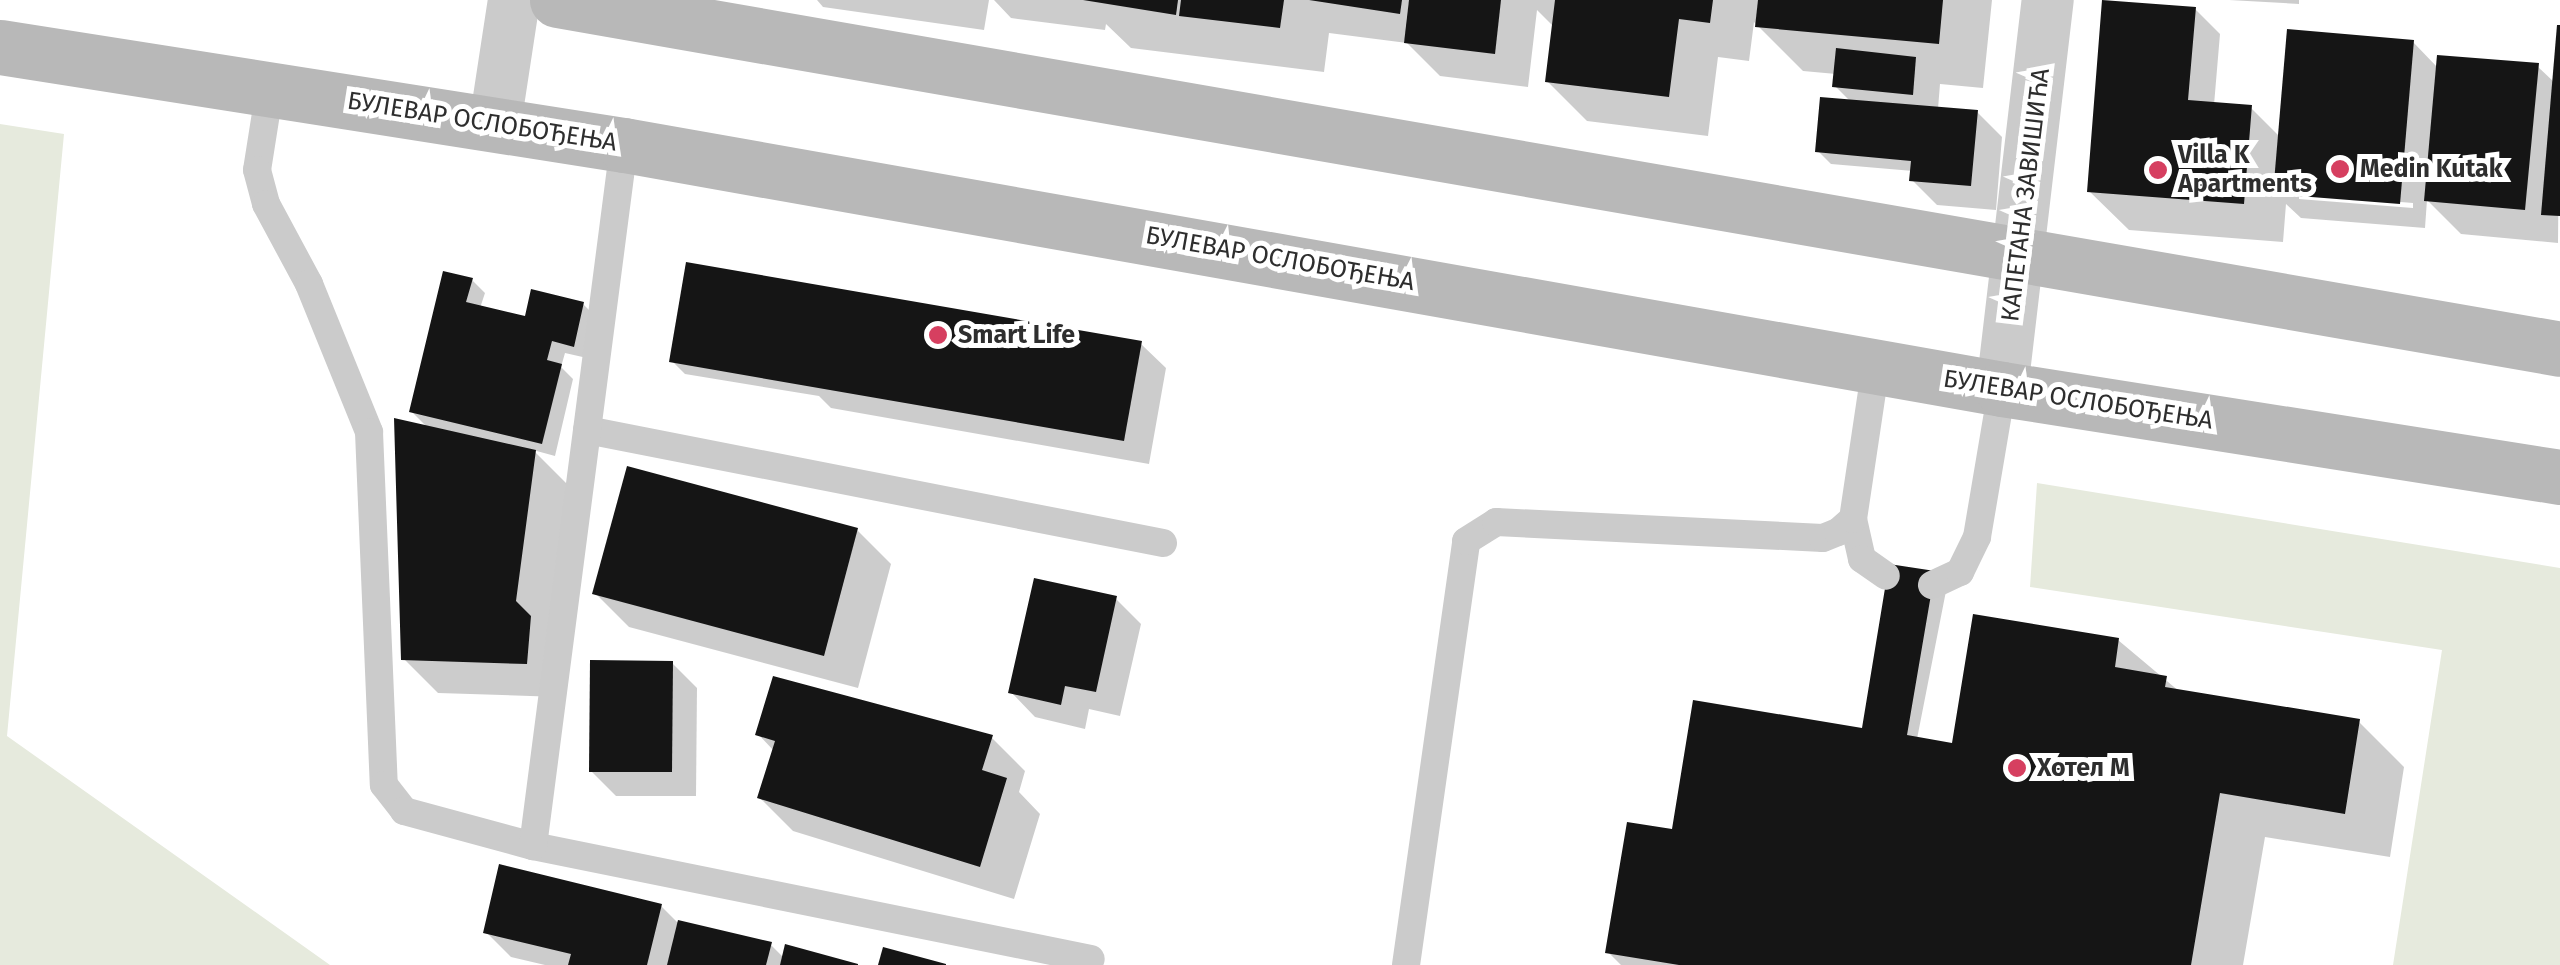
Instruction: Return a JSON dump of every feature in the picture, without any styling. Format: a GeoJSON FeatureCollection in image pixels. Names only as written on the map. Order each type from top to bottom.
{"type":"FeatureCollection","features":[{"type":"Feature","properties":{"kind":"main road"},"geometry":{"type":"LineString","coordinates":[[558,0],[2020,259],[2560,349]]}},
{"type":"Feature","properties":{"kind":"main road","name":"БУЛЕВАР ОСЛОБОЂЕЊА"},"geometry":{"type":"LineString","coordinates":[[0,47],[624,146],[2002,389],[2560,476]]}},
{"type":"Feature","properties":{"kind":"street"},"geometry":{"type":"LineString","coordinates":[[495,124],[514,0]]}},
{"type":"Feature","properties":{"kind":"street","name":"КАПЕТАНА ЗАВИШИЋА"},"geometry":{"type":"LineString","coordinates":[[2002,389],[2048,0]]}},
{"type":"Feature","properties":{"kind":"lane"},"geometry":{"type":"LineString","coordinates":[[270,88],[257,170],[266,204],[309,284],[369,432],[384,784],[404,811],[532,846],[1092,959]]}},
{"type":"Feature","properties":{"kind":"lane"},"geometry":{"type":"LineString","coordinates":[[532,846],[624,146]]}},
{"type":"Feature","properties":{"kind":"lane"},"geometry":{"type":"LineString","coordinates":[[1876,365],[1853,519],[1862,559],[1886,576]]}},
{"type":"Feature","properties":{"kind":"lane"},"geometry":{"type":"LineString","coordinates":[[1932,585],[1960,572],[1977,537],[2002,389]]}},
{"type":"Feature","properties":{"kind":"lane"},"geometry":{"type":"LineString","coordinates":[[587,430],[1164,543]]}},
{"type":"Feature","properties":{"kind":"lane"},"geometry":{"type":"LineString","coordinates":[[1406,965],[1466,541],[1496,522],[1823,538],[1853,519]]}},
{"type":"Feature","properties":{"kind":"shaded area"},"geometry":{"type":"Polygon","coordinates":[[[0,124],[64,134],[7,736],[330,965],[0,965],[0,124]]]}},
{"type":"Feature","properties":{"kind":"shaded area"},"geometry":{"type":"Polygon","coordinates":[[[2037,483],[2560,568],[2560,965],[2393,965],[2442,650],[2030,587],[2037,483]]]}},
{"type":"Feature","properties":{"kind":"building"},"geometry":{"type":"Polygon","coordinates":[[[1083,0],[1178,0],[1176,15],[1083,0]]]}},
{"type":"Feature","properties":{"kind":"building"},"geometry":{"type":"Polygon","coordinates":[[[1181,0],[1284,0],[1280,28],[1179,16],[1181,0]]]}},
{"type":"Feature","properties":{"kind":"building"},"geometry":{"type":"Polygon","coordinates":[[[1309,0],[1402,0],[1400,14],[1309,0]]]}},
{"type":"Feature","properties":{"kind":"building"},"geometry":{"type":"Polygon","coordinates":[[[1409,0],[1501,0],[1495,54],[1404,43],[1409,0]]]}},
{"type":"Feature","properties":{"kind":"building"},"geometry":{"type":"Polygon","coordinates":[[[1555,0],[1713,0],[1710,23],[1679,19],[1669,97],[1545,82],[1555,0]]]}},
{"type":"Feature","properties":{"kind":"building"},"geometry":{"type":"Polygon","coordinates":[[[1758,0],[1943,0],[1939,44],[1755,27],[1758,0]]]}},
{"type":"Feature","properties":{"kind":"building"},"geometry":{"type":"Polygon","coordinates":[[[2102,0],[2196,7],[2188,100],[2252,105],[2244,204],[2087,192],[2102,0]]]}},
{"type":"Feature","properties":{"kind":"building"},"geometry":{"type":"Polygon","coordinates":[[[2560,25],[2560,216],[2541,215],[2560,25]]]}},
{"type":"Feature","properties":{"kind":"building"},"geometry":{"type":"Polygon","coordinates":[[[2287,29],[2414,40],[2400,204],[2273,194],[2287,29]]]}},
{"type":"Feature","properties":{"kind":"building"},"geometry":{"type":"Polygon","coordinates":[[[1836,48],[1916,57],[1913,95],[1832,87],[1836,48]]]}},
{"type":"Feature","properties":{"kind":"building"},"geometry":{"type":"Polygon","coordinates":[[[2437,55],[2539,63],[2525,210],[2424,201],[2437,55]]]}},
{"type":"Feature","properties":{"kind":"building"},"geometry":{"type":"Polygon","coordinates":[[[1820,97],[1978,110],[1971,186],[1909,181],[1911,161],[1815,152],[1820,97]]]}},
{"type":"Feature","properties":{"kind":"building"},"geometry":{"type":"Polygon","coordinates":[[[686,262],[1142,341],[1124,441],[669,362],[686,262]]]}},
{"type":"Feature","properties":{"kind":"building"},"geometry":{"type":"Polygon","coordinates":[[[443,271],[473,278],[466,302],[525,316],[531,289],[584,302],[574,347],[552,341],[547,360],[562,364],[542,444],[409,412],[443,271]]]}},
{"type":"Feature","properties":{"kind":"building"},"geometry":{"type":"Polygon","coordinates":[[[394,418],[536,450],[516,601],[531,616],[527,664],[401,660],[394,418]]]}},
{"type":"Feature","properties":{"kind":"building"},"geometry":{"type":"Polygon","coordinates":[[[627,466],[858,528],[824,656],[592,594],[627,466]]]}},
{"type":"Feature","properties":{"kind":"building","name":"Хотел М"},"geometry":{"type":"Polygon","coordinates":[[[1889,564],[1935,571],[1907,735],[1952,743],[1973,614],[2119,638],[2115,667],[2167,676],[2165,687],[2360,719],[2345,814],[2220,793],[2191,965],[1679,965],[1605,953],[1627,822],[1672,829],[1693,700],[1862,728],[1889,564]]]}},
{"type":"Feature","properties":{"kind":"building"},"geometry":{"type":"Polygon","coordinates":[[[1034,578],[1117,596],[1096,692],[1065,686],[1061,705],[1008,693],[1034,578]]]}},
{"type":"Feature","properties":{"kind":"building"},"geometry":{"type":"Polygon","coordinates":[[[590,660],[673,661],[672,772],[589,772],[590,660]]]}},
{"type":"Feature","properties":{"kind":"building"},"geometry":{"type":"Polygon","coordinates":[[[773,676],[993,735],[982,770],[1007,778],[980,867],[757,798],[775,741],[755,735],[773,676]]]}},
{"type":"Feature","properties":{"kind":"building"},"geometry":{"type":"Polygon","coordinates":[[[499,864],[662,904],[647,965],[568,965],[571,954],[483,933],[499,864]]]}},
{"type":"Feature","properties":{"kind":"building"},"geometry":{"type":"Polygon","coordinates":[[[678,920],[772,942],[766,965],[667,965],[678,920]]]}},
{"type":"Feature","properties":{"kind":"building"},"geometry":{"type":"Polygon","coordinates":[[[785,944],[858,964],[858,965],[780,965],[785,944]]]}},
{"type":"Feature","properties":{"kind":"building"},"geometry":{"type":"Polygon","coordinates":[[[883,947],[946,964],[946,965],[878,965],[883,947]]]}},
{"type":"Feature","properties":{"kind":"place","name":"Medin Kutak"},"geometry":{"type":"Point","coordinates":[2340,169]}},
{"type":"Feature","properties":{"kind":"place","name":"Villa K Apartments"},"geometry":{"type":"Point","coordinates":[2158,170]}},
{"type":"Feature","properties":{"kind":"place","name":"Smart Life"},"geometry":{"type":"Point","coordinates":[938,335]}},
{"type":"Feature","properties":{"kind":"place","name":"Хотел М"},"geometry":{"type":"Point","coordinates":[2017,768]}}]}
